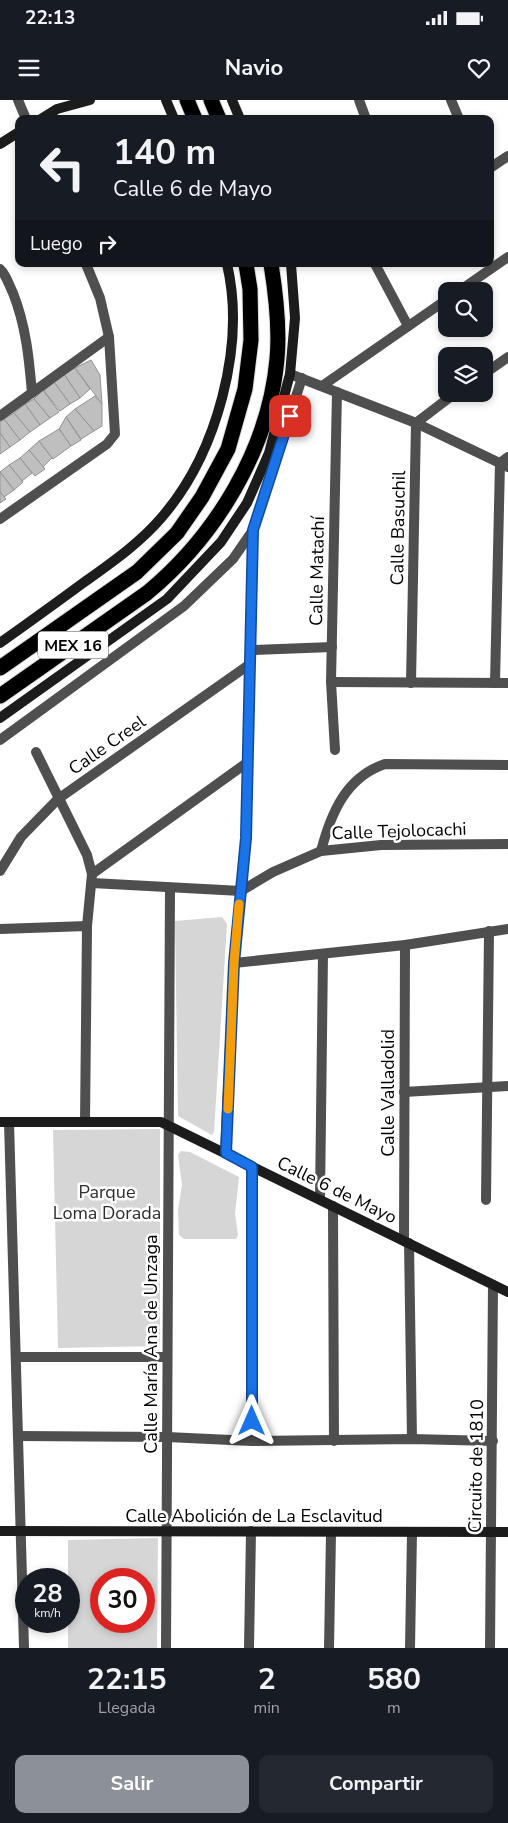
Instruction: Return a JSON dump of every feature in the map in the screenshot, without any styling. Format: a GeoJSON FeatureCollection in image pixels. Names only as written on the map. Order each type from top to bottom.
{"type":"FeatureCollection","features":[{"type":"Feature","properties":{"kind":"highway"},"geometry":{"type":"LineString","coordinates":[[187,100],[193,115]]}},
{"type":"Feature","properties":{"kind":"highway"},"geometry":{"type":"LineString","coordinates":[[211,100],[217,115]]}},
{"type":"Feature","properties":{"kind":"highway","name":"MEX 16"},"geometry":{"type":"LineString","coordinates":[[0,668],[137,572],[177,533],[202,497],[228,449],[245,389],[251,340],[250,288],[246,267]]}},
{"type":"Feature","properties":{"kind":"highway","name":"MEX 16"},"geometry":{"type":"LineString","coordinates":[[0,696],[147,593],[169,575],[199,542],[223,507],[254,452],[270,402],[277,358],[276,298],[271,267]]}},
{"type":"Feature","properties":{"kind":"main road"},"geometry":{"type":"LineString","coordinates":[[47,115],[57,109],[90,100]]}},
{"type":"Feature","properties":{"kind":"main road"},"geometry":{"type":"LineString","coordinates":[[166,100],[172,115]]}},
{"type":"Feature","properties":{"kind":"main road"},"geometry":{"type":"LineString","coordinates":[[232,100],[238,115]]}},
{"type":"Feature","properties":{"kind":"main road"},"geometry":{"type":"LineString","coordinates":[[0,144],[15,135]]}},
{"type":"Feature","properties":{"kind":"main road"},"geometry":{"type":"LineString","coordinates":[[0,643],[126,552],[162,517],[185,485],[200,458],[221,403],[230,359],[231,279],[229,267]]}},
{"type":"Feature","properties":{"kind":"main road"},"geometry":{"type":"LineString","coordinates":[[0,718],[167,599],[221,542],[248,503],[269,453],[290,374],[295,318],[291,267]]}},
{"type":"Feature","properties":{"kind":"main road","name":"Calle 6 de Mayo"},"geometry":{"type":"LineString","coordinates":[[4,1122],[161,1122],[167,1124],[508,1292]]}},
{"type":"Feature","properties":{"kind":"main road","name":"Calle Abolición de La Esclavitud"},"geometry":{"type":"LineString","coordinates":[[0,1531],[508,1532]]}},
{"type":"Feature","properties":{"kind":"street"},"geometry":{"type":"LineString","coordinates":[[18,100],[24,115]]}},
{"type":"Feature","properties":{"kind":"street"},"geometry":{"type":"LineString","coordinates":[[359,100],[365,115]]}},
{"type":"Feature","properties":{"kind":"street"},"geometry":{"type":"LineString","coordinates":[[451,100],[457,115]]}},
{"type":"Feature","properties":{"kind":"street"},"geometry":{"type":"LineString","coordinates":[[494,165],[508,156]]}},
{"type":"Feature","properties":{"kind":"street"},"geometry":{"type":"LineString","coordinates":[[494,267],[508,257]]}},
{"type":"Feature","properties":{"kind":"street"},"geometry":{"type":"LineString","coordinates":[[0,519],[107,444],[115,434],[109,337],[100,298],[87,267]]}},
{"type":"Feature","properties":{"kind":"street"},"geometry":{"type":"LineString","coordinates":[[377,267],[408,326]]}},
{"type":"Feature","properties":{"kind":"street"},"geometry":{"type":"LineString","coordinates":[[472,282],[494,267]]}},
{"type":"Feature","properties":{"kind":"street"},"geometry":{"type":"LineString","coordinates":[[0,270],[5,275],[27,337],[32,393]]}},
{"type":"Feature","properties":{"kind":"street"},"geometry":{"type":"LineString","coordinates":[[322,386],[438,305]]}},
{"type":"Feature","properties":{"kind":"street"},"geometry":{"type":"LineString","coordinates":[[0,416],[109,337]]}},
{"type":"Feature","properties":{"kind":"street"},"geometry":{"type":"LineString","coordinates":[[493,368],[508,357]]}},
{"type":"Feature","properties":{"kind":"street"},"geometry":{"type":"LineString","coordinates":[[290,374],[416,423],[505,462],[495,682]]}},
{"type":"Feature","properties":{"kind":"street"},"geometry":{"type":"LineString","coordinates":[[226,1153],[234,963],[246,838],[253,530],[302,378]]}},
{"type":"Feature","properties":{"kind":"street","name":"Calle Matachí"},"geometry":{"type":"LineString","coordinates":[[335,750],[331,682],[337,392]]}},
{"type":"Feature","properties":{"kind":"street"},"geometry":{"type":"LineString","coordinates":[[416,423],[444,402]]}},
{"type":"Feature","properties":{"kind":"street","name":"Calle Basuchil"},"geometry":{"type":"LineString","coordinates":[[411,682],[416,423]]}},
{"type":"Feature","properties":{"kind":"street"},"geometry":{"type":"LineString","coordinates":[[0,740],[184,606],[233,559],[253,530]]}},
{"type":"Feature","properties":{"kind":"street"},"geometry":{"type":"LineString","coordinates":[[250,650],[332,647]]}},
{"type":"Feature","properties":{"kind":"street","name":"Calle Creel"},"geometry":{"type":"LineString","coordinates":[[0,871],[21,837],[58,799],[250,664]]}},
{"type":"Feature","properties":{"kind":"street"},"geometry":{"type":"LineString","coordinates":[[331,682],[508,682]]}},
{"type":"Feature","properties":{"kind":"street"},"geometry":{"type":"LineString","coordinates":[[36,752],[87,855],[92,879],[87,926],[85,1122]]}},
{"type":"Feature","properties":{"kind":"street"},"geometry":{"type":"LineString","coordinates":[[92,879],[248,762]]}},
{"type":"Feature","properties":{"kind":"street"},"geometry":{"type":"LineString","coordinates":[[321,851],[328,824],[344,794],[371,770],[386,764],[508,765]]}},
{"type":"Feature","properties":{"kind":"street","name":"Calle Tejolocachi"},"geometry":{"type":"LineString","coordinates":[[240,891],[273,872],[321,851],[381,845],[508,844]]}},
{"type":"Feature","properties":{"kind":"street"},"geometry":{"type":"LineString","coordinates":[[92,879],[170,889],[240,891]]}},
{"type":"Feature","properties":{"kind":"street","name":"Calle María Ana de Unzaga"},"geometry":{"type":"LineString","coordinates":[[166,1648],[168,1531],[167,1124],[170,889]]}},
{"type":"Feature","properties":{"kind":"street"},"geometry":{"type":"LineString","coordinates":[[0,929],[87,926]]}},
{"type":"Feature","properties":{"kind":"street"},"geometry":{"type":"LineString","coordinates":[[234,963],[405,945],[508,929]]}},
{"type":"Feature","properties":{"kind":"street"},"geometry":{"type":"LineString","coordinates":[[486,1200],[489,931]]}},
{"type":"Feature","properties":{"kind":"street","name":"Calle Valladolid"},"geometry":{"type":"LineString","coordinates":[[405,945],[406,1242],[412,1439]]}},
{"type":"Feature","properties":{"kind":"street"},"geometry":{"type":"LineString","coordinates":[[320,1199],[323,954]]}},
{"type":"Feature","properties":{"kind":"street"},"geometry":{"type":"LineString","coordinates":[[404,1092],[508,1086]]}},
{"type":"Feature","properties":{"kind":"street"},"geometry":{"type":"LineString","coordinates":[[4,1122],[16,1357],[24,1648]]}},
{"type":"Feature","properties":{"kind":"street"},"geometry":{"type":"LineString","coordinates":[[252,1167],[252,1441]]}},
{"type":"Feature","properties":{"kind":"street"},"geometry":{"type":"LineString","coordinates":[[333,1206],[334,1441]]}},
{"type":"Feature","properties":{"kind":"street","name":"Circuito de 1810"},"geometry":{"type":"LineString","coordinates":[[490,1648],[493,1285]]}},
{"type":"Feature","properties":{"kind":"street"},"geometry":{"type":"LineString","coordinates":[[16,1357],[167,1358]]}},
{"type":"Feature","properties":{"kind":"street"},"geometry":{"type":"LineString","coordinates":[[18,1436],[167,1437],[252,1441],[412,1439],[493,1441]]}},
{"type":"Feature","properties":{"kind":"street"},"geometry":{"type":"LineString","coordinates":[[249,1648],[251,1531]]}},
{"type":"Feature","properties":{"kind":"street"},"geometry":{"type":"LineString","coordinates":[[329,1648],[330,1533]]}},
{"type":"Feature","properties":{"kind":"street"},"geometry":{"type":"LineString","coordinates":[[410,1648],[412,1533]]}},
{"type":"Feature","properties":{"kind":"green space"},"geometry":{"type":"Polygon","coordinates":[[[222,917],[227,924],[214,1132],[212,1135],[178,1116],[175,921],[222,917]]]}},
{"type":"Feature","properties":{"kind":"green space","name":"Parque Loma Dorada"},"geometry":{"type":"Polygon","coordinates":[[[160,1129],[160,1346],[58,1348],[53,1130],[160,1129]]]}},
{"type":"Feature","properties":{"kind":"green space"},"geometry":{"type":"Polygon","coordinates":[[[181,1151],[190,1152],[239,1177],[235,1214],[238,1235],[236,1239],[184,1239],[179,1235],[178,1210],[182,1185],[178,1155],[181,1151]]]}},
{"type":"Feature","properties":{"kind":"green space"},"geometry":{"type":"Polygon","coordinates":[[[158,1538],[157,1648],[68,1648],[68,1633],[80,1633],[80,1568],[68,1568],[68,1540],[158,1538]]]}},
{"type":"Feature","properties":{"kind":"building"},"geometry":{"type":"Polygon","coordinates":[[[91,360],[100,375],[102,404],[75,368],[91,360]]]}},
{"type":"Feature","properties":{"kind":"building"},"geometry":{"type":"Polygon","coordinates":[[[75,368],[90,389],[80,398],[64,374],[75,368]]]}},
{"type":"Feature","properties":{"kind":"building"},"geometry":{"type":"Polygon","coordinates":[[[64,374],[80,398],[70,404],[54,382],[64,374]]]}},
{"type":"Feature","properties":{"kind":"building"},"geometry":{"type":"Polygon","coordinates":[[[54,382],[70,404],[60,411],[44,391],[54,382]]]}},
{"type":"Feature","properties":{"kind":"building"},"geometry":{"type":"Polygon","coordinates":[[[43,390],[59,412],[50,418],[34,399],[43,390]]]}},
{"type":"Feature","properties":{"kind":"building"},"geometry":{"type":"Polygon","coordinates":[[[95,396],[102,404],[102,426],[94,431],[75,409],[95,396]]]}},
{"type":"Feature","properties":{"kind":"building"},"geometry":{"type":"Polygon","coordinates":[[[34,399],[50,418],[40,425],[25,404],[34,399]]]}},
{"type":"Feature","properties":{"kind":"building"},"geometry":{"type":"Polygon","coordinates":[[[25,404],[40,425],[30,432],[14,413],[25,404]]]}},
{"type":"Feature","properties":{"kind":"building"},"geometry":{"type":"Polygon","coordinates":[[[75,409],[94,431],[81,439],[66,417],[75,409]]]}},
{"type":"Feature","properties":{"kind":"building"},"geometry":{"type":"Polygon","coordinates":[[[14,413],[30,432],[20,440],[4,419],[14,413]]]}},
{"type":"Feature","properties":{"kind":"building"},"geometry":{"type":"Polygon","coordinates":[[[66,417],[81,440],[71,446],[59,429],[66,417]]]}},
{"type":"Feature","properties":{"kind":"building"},"geometry":{"type":"Polygon","coordinates":[[[4,419],[20,440],[10,447],[0,433],[0,422],[4,419]]]}},
{"type":"Feature","properties":{"kind":"building"},"geometry":{"type":"Polygon","coordinates":[[[59,429],[71,446],[53,459],[39,441],[59,429]]]}},
{"type":"Feature","properties":{"kind":"building"},"geometry":{"type":"Polygon","coordinates":[[[0,433],[10,447],[0,454],[0,433]]]}},
{"type":"Feature","properties":{"kind":"building"},"geometry":{"type":"Polygon","coordinates":[[[39,441],[52,458],[43,467],[29,450],[39,441]]]}},
{"type":"Feature","properties":{"kind":"building"},"geometry":{"type":"Polygon","coordinates":[[[29,450],[45,469],[35,476],[20,458],[29,450]]]}},
{"type":"Feature","properties":{"kind":"building"},"geometry":{"type":"Polygon","coordinates":[[[20,458],[32,473],[22,481],[9,465],[20,458]]]}},
{"type":"Feature","properties":{"kind":"building"},"geometry":{"type":"Polygon","coordinates":[[[9,465],[23,482],[14,490],[0,472],[9,465]]]}},
{"type":"Feature","properties":{"kind":"building"},"geometry":{"type":"Polygon","coordinates":[[[0,472],[14,490],[4,497],[0,492],[0,472]]]}},
{"type":"Feature","properties":{"kind":"building"},"geometry":{"type":"Polygon","coordinates":[[[0,492],[6,499],[0,503],[0,492]]]}},
{"type":"Feature","properties":{"kind":"slow traffic"},"geometry":{"type":"LineString","coordinates":[[228,1109],[234,963],[239,904]]}},
{"type":"Feature","properties":{"kind":"route"},"geometry":{"type":"LineString","coordinates":[[252,1421],[252,1167],[226,1153],[234,963],[246,838],[253,530],[290,416]]}}]}
